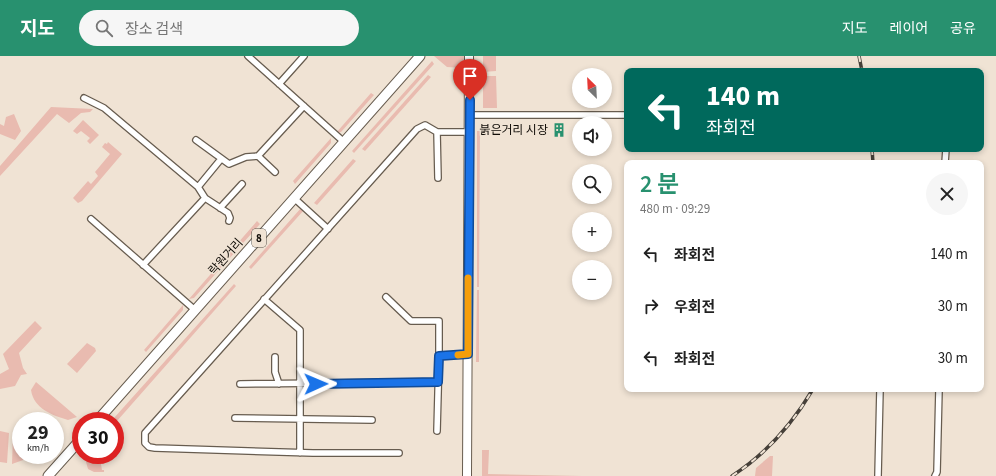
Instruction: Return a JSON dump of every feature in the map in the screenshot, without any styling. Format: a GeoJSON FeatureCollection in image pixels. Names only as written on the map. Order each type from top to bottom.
{"type":"FeatureCollection","features":[{"type":"Feature","properties":{"kind":"main road","name":"락원거리"},"geometry":{"type":"LineString","coordinates":[[105,412],[420,56]]}},
{"type":"Feature","properties":{"kind":"main road"},"geometry":{"type":"LineString","coordinates":[[48,476],[72,449]]}},
{"type":"Feature","properties":{"kind":"street"},"geometry":{"type":"LineString","coordinates":[[248,56],[344,142]]}},
{"type":"Feature","properties":{"kind":"street"},"geometry":{"type":"LineString","coordinates":[[279,84],[304,56]]}},
{"type":"Feature","properties":{"kind":"street"},"geometry":{"type":"LineString","coordinates":[[467,476],[470,132],[469,56]]}},
{"type":"Feature","properties":{"kind":"street"},"geometry":{"type":"LineString","coordinates":[[84,98],[104,108],[198,187],[206,198],[228,213],[230,218],[229,221]]}},
{"type":"Feature","properties":{"kind":"street"},"geometry":{"type":"LineString","coordinates":[[196,140],[220,159],[229,164],[246,157],[258,156],[304,106]]}},
{"type":"Feature","properties":{"kind":"street"},"geometry":{"type":"LineString","coordinates":[[470,115],[624,115]]}},
{"type":"Feature","properties":{"kind":"street"},"geometry":{"type":"LineString","coordinates":[[398,453],[300,453],[155,448],[149,447],[144,438],[145,433],[417,128],[425,125],[437,132],[470,132]]}},
{"type":"Feature","properties":{"kind":"street"},"geometry":{"type":"LineString","coordinates":[[437,132],[438,178]]}},
{"type":"Feature","properties":{"kind":"street"},"geometry":{"type":"LineString","coordinates":[[258,156],[275,172]]}},
{"type":"Feature","properties":{"kind":"street"},"geometry":{"type":"LineString","coordinates":[[198,187],[220,159]]}},
{"type":"Feature","properties":{"kind":"street"},"geometry":{"type":"LineString","coordinates":[[220,208],[242,184]]}},
{"type":"Feature","properties":{"kind":"street"},"geometry":{"type":"LineString","coordinates":[[143,265],[206,198]]}},
{"type":"Feature","properties":{"kind":"street"},"geometry":{"type":"LineString","coordinates":[[294,198],[328,229]]}},
{"type":"Feature","properties":{"kind":"street"},"geometry":{"type":"LineString","coordinates":[[91,219],[195,310]]}},
{"type":"Feature","properties":{"kind":"street"},"geometry":{"type":"LineString","coordinates":[[386,297],[411,321],[439,322],[437,431]]}},
{"type":"Feature","properties":{"kind":"street"},"geometry":{"type":"LineString","coordinates":[[264,299],[300,330],[300,453]]}},
{"type":"Feature","properties":{"kind":"street"},"geometry":{"type":"LineString","coordinates":[[439,356],[468,354]]}},
{"type":"Feature","properties":{"kind":"street"},"geometry":{"type":"LineString","coordinates":[[276,357],[276,372],[279,384]]}},
{"type":"Feature","properties":{"kind":"street"},"geometry":{"type":"LineString","coordinates":[[240,384],[438,382]]}},
{"type":"Feature","properties":{"kind":"street"},"geometry":{"type":"LineString","coordinates":[[878,476],[880,392]]}},
{"type":"Feature","properties":{"kind":"street"},"geometry":{"type":"LineString","coordinates":[[935,476],[939,428],[939,392]]}},
{"type":"Feature","properties":{"kind":"street"},"geometry":{"type":"LineString","coordinates":[[235,418],[372,420]]}},
{"type":"Feature","properties":{"kind":"shaded area"},"geometry":{"type":"Polygon","coordinates":[[[434,56],[464,56],[463,68],[447,67],[434,56]]]}},
{"type":"Feature","properties":{"kind":"shaded area"},"geometry":{"type":"Polygon","coordinates":[[[483,56],[496,56],[496,71],[483,72],[483,56]]]}},
{"type":"Feature","properties":{"kind":"shaded area"},"geometry":{"type":"Polygon","coordinates":[[[432,61],[434,64],[354,153],[352,151],[432,61]]]}},
{"type":"Feature","properties":{"kind":"shaded area"},"geometry":{"type":"Polygon","coordinates":[[[428,75],[431,77],[365,151],[362,149],[428,75]]]}},
{"type":"Feature","properties":{"kind":"shaded area"},"geometry":{"type":"Polygon","coordinates":[[[483,76],[496,76],[497,108],[483,108],[483,76]]]}},
{"type":"Feature","properties":{"kind":"shaded area"},"geometry":{"type":"Polygon","coordinates":[[[371,93],[374,95],[341,132],[336,133],[371,93]]]}},
{"type":"Feature","properties":{"kind":"shaded area"},"geometry":{"type":"Polygon","coordinates":[[[51,107],[93,109],[90,112],[81,113],[69,123],[57,114],[0,176],[0,166],[51,107]]]}},
{"type":"Feature","properties":{"kind":"shaded area"},"geometry":{"type":"Polygon","coordinates":[[[14,114],[21,131],[15,140],[0,134],[0,124],[4,126],[6,117],[14,114]]]}},
{"type":"Feature","properties":{"kind":"shaded area"},"geometry":{"type":"Polygon","coordinates":[[[83,120],[99,135],[90,144],[87,141],[90,138],[81,131],[77,134],[73,131],[83,120]]]}},
{"type":"Feature","properties":{"kind":"shaded area"},"geometry":{"type":"Polygon","coordinates":[[[477,131],[480,131],[479,287],[477,287],[477,131]]]}},
{"type":"Feature","properties":{"kind":"shaded area"},"geometry":{"type":"Polygon","coordinates":[[[331,138],[331,143],[295,184],[293,181],[331,138]]]}},
{"type":"Feature","properties":{"kind":"shaded area"},"geometry":{"type":"Polygon","coordinates":[[[108,142],[122,154],[82,201],[78,203],[73,198],[88,181],[91,184],[98,176],[95,172],[110,154],[102,147],[108,142]]]}},
{"type":"Feature","properties":{"kind":"shaded area"},"geometry":{"type":"Polygon","coordinates":[[[353,159],[356,161],[317,205],[314,203],[353,159]]]}},
{"type":"Feature","properties":{"kind":"shaded area"},"geometry":{"type":"Polygon","coordinates":[[[301,208],[304,210],[251,269],[249,267],[301,208]]]}},
{"type":"Feature","properties":{"kind":"shaded area"},"geometry":{"type":"Polygon","coordinates":[[[257,221],[260,224],[194,298],[189,299],[257,221]]]}},
{"type":"Feature","properties":{"kind":"shaded area"},"geometry":{"type":"Polygon","coordinates":[[[234,284],[236,286],[124,413],[119,412],[234,284]]]}},
{"type":"Feature","properties":{"kind":"shaded area"},"geometry":{"type":"Polygon","coordinates":[[[477,290],[479,290],[479,362],[476,362],[477,290]]]}},
{"type":"Feature","properties":{"kind":"shaded area"},"geometry":{"type":"Polygon","coordinates":[[[183,305],[183,310],[146,352],[144,350],[183,305]]]}},
{"type":"Feature","properties":{"kind":"shaded area"},"geometry":{"type":"Polygon","coordinates":[[[35,321],[42,328],[19,353],[23,368],[27,374],[21,375],[15,386],[0,389],[0,374],[9,369],[3,354],[35,321]]]}},
{"type":"Feature","properties":{"kind":"shaded area"},"geometry":{"type":"Polygon","coordinates":[[[87,343],[95,348],[96,351],[77,373],[67,364],[87,343]]]}},
{"type":"Feature","properties":{"kind":"shaded area"},"geometry":{"type":"Polygon","coordinates":[[[36,382],[72,413],[72,419],[68,420],[64,419],[64,412],[48,412],[40,407],[33,397],[31,390],[36,382]]]}},
{"type":"Feature","properties":{"kind":"shaded area"},"geometry":{"type":"Polygon","coordinates":[[[0,431],[9,433],[7,463],[0,462],[0,431]]]}},
{"type":"Feature","properties":{"kind":"shaded area"},"geometry":{"type":"Polygon","coordinates":[[[482,450],[489,450],[488,474],[582,476],[482,476],[482,450]]]}},
{"type":"Feature","properties":{"kind":"shaded area"},"geometry":{"type":"Polygon","coordinates":[[[770,456],[773,456],[772,476],[755,476],[756,468],[770,456]]]}},
{"type":"Feature","properties":{"kind":"shaded area"},"geometry":{"type":"Polygon","coordinates":[[[87,464],[101,464],[104,472],[94,472],[88,469],[87,464]]]}},
{"type":"Feature","properties":{"kind":"railway"},"geometry":{"type":"LineString","coordinates":[[859,56],[861,68]]}},
{"type":"Feature","properties":{"kind":"railway"},"geometry":{"type":"LineString","coordinates":[[872,152],[873,160]]}},
{"type":"Feature","properties":{"kind":"railway"},"geometry":{"type":"LineString","coordinates":[[732,476],[756,458],[778,437],[797,414],[811,392]]}},
{"type":"Feature","properties":{"kind":"slow traffic"},"geometry":{"type":"LineString","coordinates":[[458,355],[468,354],[468,278]]}},
{"type":"Feature","properties":{"kind":"place","name":"붉은거리 시장"},"geometry":{"type":"Point","coordinates":[559,130]}},
{"type":"Feature","properties":{"kind":"route"},"geometry":{"type":"LineString","coordinates":[[316,384],[438,382],[439,356],[468,354],[470,100]]}}]}
